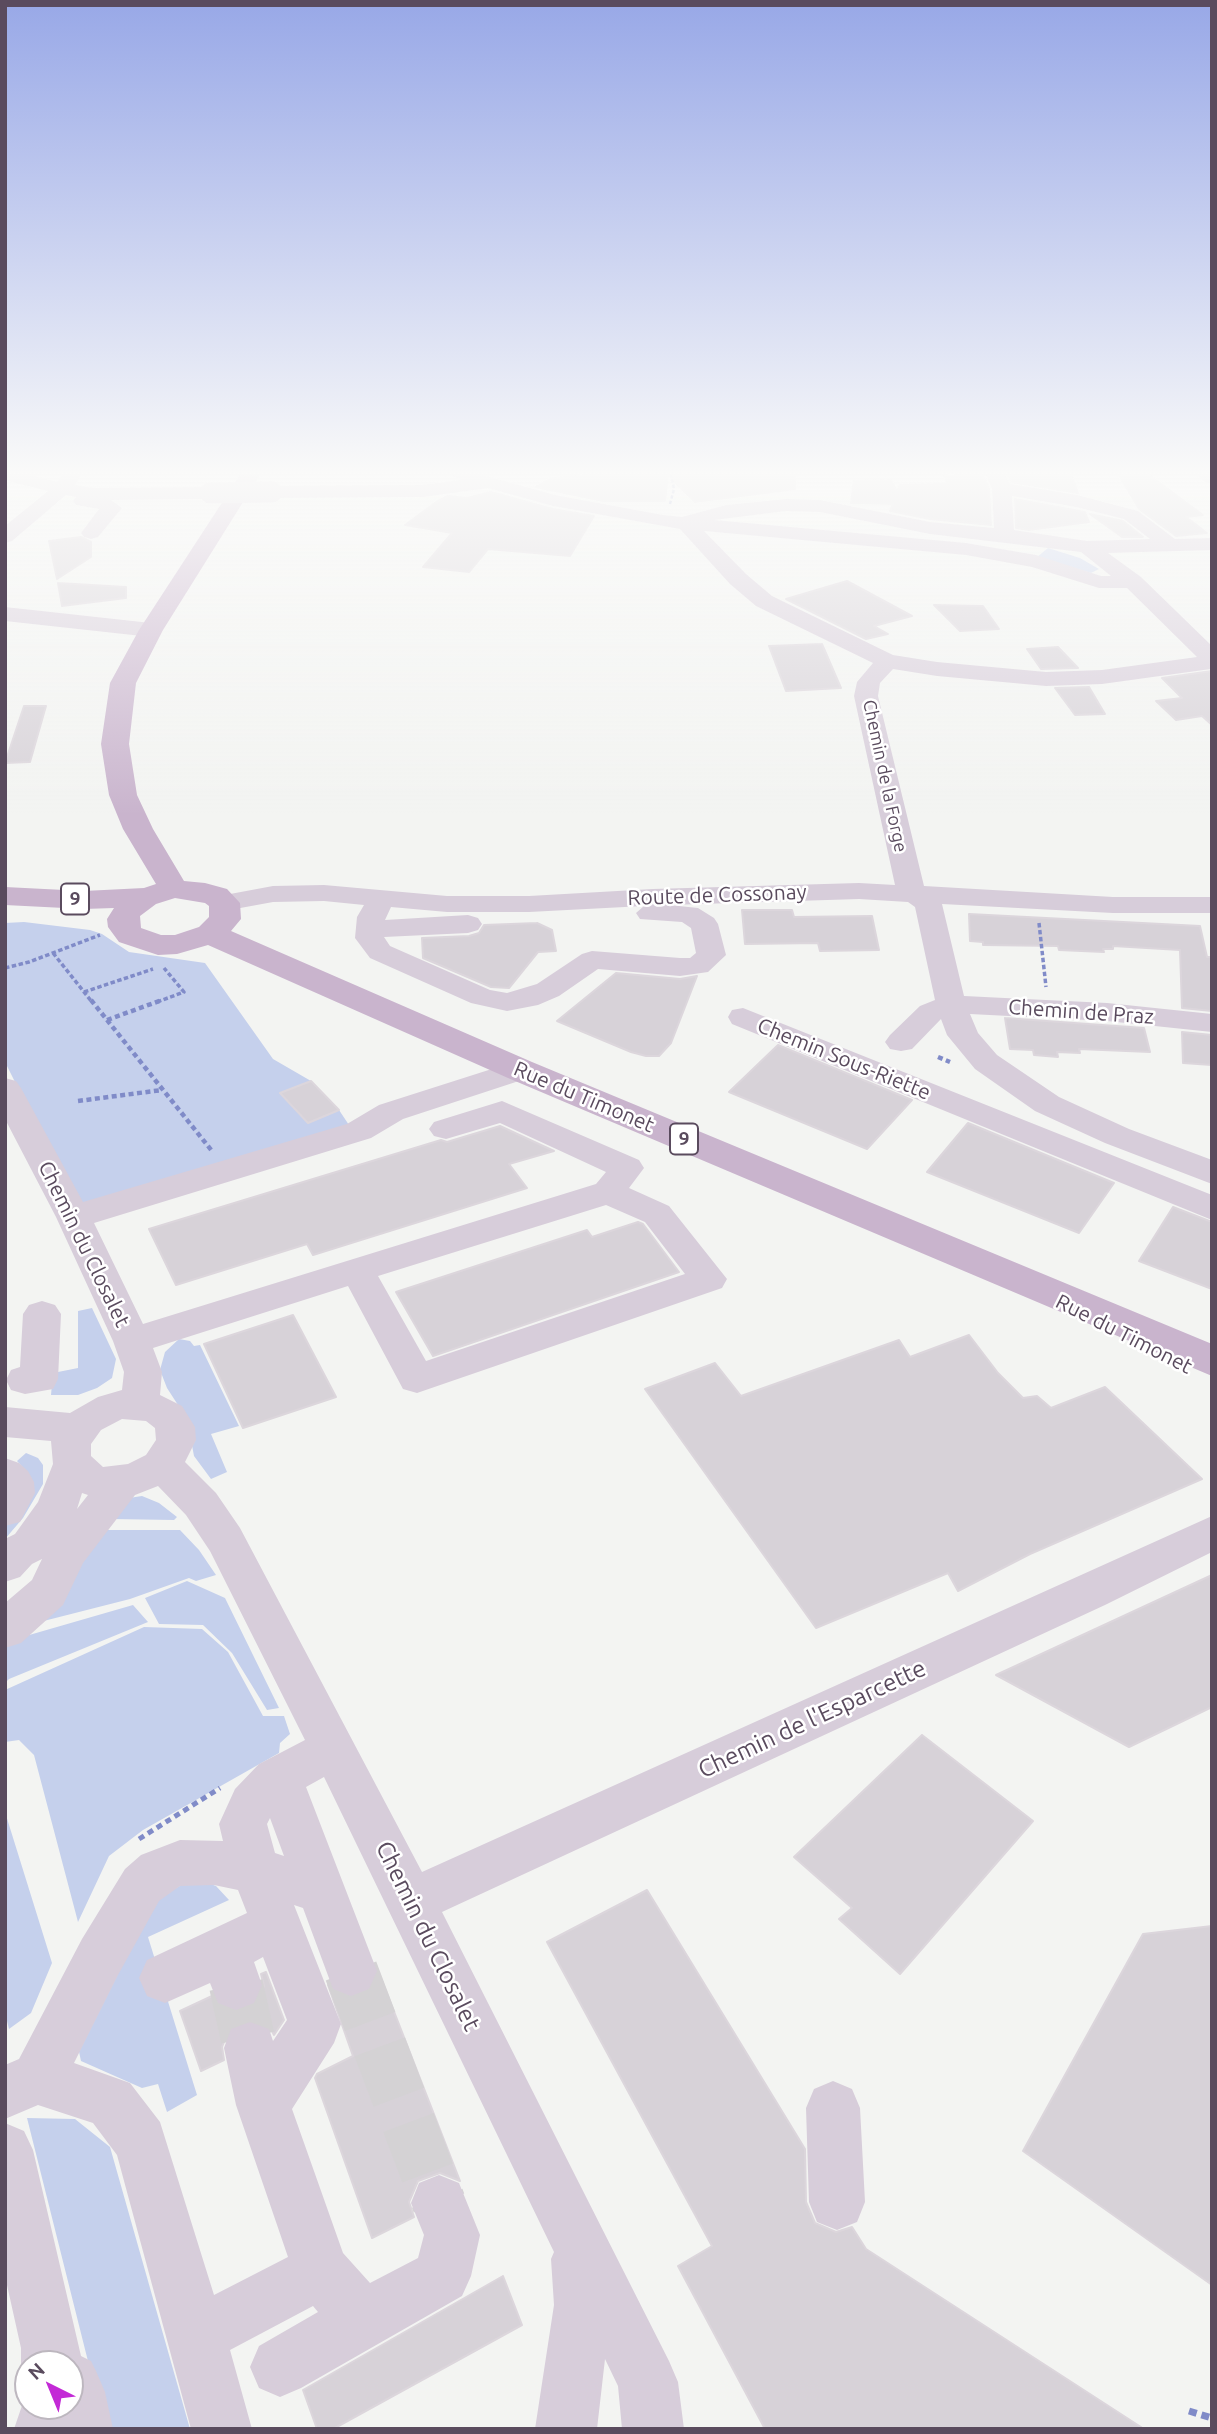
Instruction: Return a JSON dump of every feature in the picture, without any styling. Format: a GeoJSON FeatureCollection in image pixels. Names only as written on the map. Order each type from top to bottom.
{"type":"FeatureCollection","features":[{"type":"Feature","properties":{"kind":"main road"},"geometry":{"type":"LineString","coordinates":[[115,930],[127,911],[160,893],[123,794],[115,744],[123,683],[151,630],[177,589]]}},
{"type":"Feature","properties":{"kind":"main road","name":"9"},"geometry":{"type":"LineString","coordinates":[[5,896],[84,900],[205,892],[224,903]]}},
{"type":"Feature","properties":{"kind":"main road"},"geometry":{"type":"LineString","coordinates":[[210,934],[225,919],[224,903]]}},
{"type":"Feature","properties":{"kind":"main road","name":"9"},"geometry":{"type":"LineString","coordinates":[[5,910],[115,930],[159,945],[186,942],[210,934]]}},
{"type":"Feature","properties":{"kind":"main road","name":"Rue du Timonet"},"geometry":{"type":"LineString","coordinates":[[210,934],[520,1070],[1212,1361]]}},
{"type":"Feature","properties":{"kind":"main road","name":"Rue du Timonet"},"geometry":{"type":"LineString","coordinates":[[1036,1289],[1212,1379]]}},
{"type":"Feature","properties":{"kind":"street"},"geometry":{"type":"LineString","coordinates":[[749,589],[764,601],[887,661],[937,669],[1046,679],[1102,677],[1203,664],[1211,658],[1140,589]]}},
{"type":"Feature","properties":{"kind":"street"},"geometry":{"type":"LineString","coordinates":[[5,614],[151,630]]}},
{"type":"Feature","properties":{"kind":"street","name":"Chemin de la Forge"},"geometry":{"type":"LineString","coordinates":[[887,661],[869,682],[866,696],[909,884],[915,894],[928,904],[950,1004],[963,1035],[986,1062],[1047,1104],[1212,1173]]}},
{"type":"Feature","properties":{"kind":"street","name":"Route de Cossonay"},"geometry":{"type":"LineString","coordinates":[[224,903],[273,894],[324,893],[460,904],[596,907],[801,892],[859,891],[1113,905],[1212,905]]}},
{"type":"Feature","properties":{"kind":"street"},"geometry":{"type":"LineString","coordinates":[[370,929],[544,920],[576,921],[596,907],[688,914],[704,924],[711,955],[698,966],[680,967],[592,960],[548,990],[527,999],[507,1002],[482,997],[380,951],[369,938],[371,917],[383,898]]}},
{"type":"Feature","properties":{"kind":"street"},"geometry":{"type":"LineString","coordinates":[[901,1042],[931,1012],[950,1004]]}},
{"type":"Feature","properties":{"kind":"street","name":"Chemin de Praz"},"geometry":{"type":"LineString","coordinates":[[950,1004],[1107,1012],[1212,1023]]}},
{"type":"Feature","properties":{"kind":"street","name":"Chemin Sous-Riette"},"geometry":{"type":"LineString","coordinates":[[743,1017],[1212,1208]]}},
{"type":"Feature","properties":{"kind":"street","name":"Chemin Sous-Riette"},"geometry":{"type":"LineString","coordinates":[[946,1101],[986,1062]]}},
{"type":"Feature","properties":{"kind":"street"},"geometry":{"type":"LineString","coordinates":[[74,1217],[359,1131],[391,1112],[520,1070]]}},
{"type":"Feature","properties":{"kind":"street","name":"Chemin du Closalet"},"geometry":{"type":"LineString","coordinates":[[5,1088],[74,1217],[132,1341],[143,1372],[140,1404]]}},
{"type":"Feature","properties":{"kind":"street"},"geometry":{"type":"LineString","coordinates":[[132,1341],[608,1192],[627,1168],[502,1111],[446,1129]]}},
{"type":"Feature","properties":{"kind":"street"},"geometry":{"type":"LineString","coordinates":[[1142,1181],[1164,1154]]}},
{"type":"Feature","properties":{"kind":"street"},"geometry":{"type":"LineString","coordinates":[[357,1270],[417,1379],[709,1279],[657,1214],[608,1192]]}},
{"type":"Feature","properties":{"kind":"street"},"geometry":{"type":"LineString","coordinates":[[26,1569],[56,1508],[75,1447],[87,1420],[112,1407],[140,1404],[155,1408],[167,1416],[175,1427],[173,1447],[160,1466],[121,1483],[91,1479],[75,1447],[6,1422],[21,1401],[15,1381],[39,1379],[42,1314]]}},
{"type":"Feature","properties":{"kind":"street","name":"Chemin du Closalet"},"geometry":{"type":"LineString","coordinates":[[160,1466],[172,1474],[201,1504],[225,1540],[333,1749],[648,2382],[653,2429]]}},
{"type":"Feature","properties":{"kind":"street"},"geometry":{"type":"LineString","coordinates":[[5,1474],[14,1482],[15,1493],[5,1510]]}},
{"type":"Feature","properties":{"kind":"street"},"geometry":{"type":"LineString","coordinates":[[26,1569],[121,1483]]}},
{"type":"Feature","properties":{"kind":"street","name":"Chemin de l'Esparcette"},"geometry":{"type":"LineString","coordinates":[[411,1902],[1090,1592],[1212,1533]]}},
{"type":"Feature","properties":{"kind":"street"},"geometry":{"type":"LineString","coordinates":[[5,1630],[48,1592],[26,1569]]}},
{"type":"Feature","properties":{"kind":"street"},"geometry":{"type":"LineString","coordinates":[[263,2105],[315,2024],[276,1926],[243,1824],[252,1804],[279,1778],[333,1749]]}},
{"type":"Feature","properties":{"kind":"street"},"geometry":{"type":"LineString","coordinates":[[279,1778],[351,1971]]}},
{"type":"Feature","properties":{"kind":"street"},"geometry":{"type":"LineString","coordinates":[[222,2429],[141,2141],[111,2102],[21,2085],[142,1885],[158,1871],[180,1863],[214,1862],[256,1870],[321,1891]]}},
{"type":"Feature","properties":{"kind":"street"},"geometry":{"type":"LineString","coordinates":[[165,1978],[230,1968],[276,1926]]}},
{"type":"Feature","properties":{"kind":"street"},"geometry":{"type":"LineString","coordinates":[[250,2048],[263,2105],[321,2271],[363,2319]]}},
{"type":"Feature","properties":{"kind":"street"},"geometry":{"type":"LineString","coordinates":[[833,2108],[837,2202]]}},
{"type":"Feature","properties":{"kind":"street"},"geometry":{"type":"LineString","coordinates":[[9,2180],[54,2350]]}},
{"type":"Feature","properties":{"kind":"street"},"geometry":{"type":"LineString","coordinates":[[280,2367],[442,2276],[452,2235],[439,2203]]}},
{"type":"Feature","properties":{"kind":"street"},"geometry":{"type":"LineString","coordinates":[[566,2429],[583,2305],[580,2245]]}},
{"type":"Feature","properties":{"kind":"street"},"geometry":{"type":"LineString","coordinates":[[196,2336],[321,2271]]}},
{"type":"Feature","properties":{"kind":"path"},"geometry":{"type":"LineString","coordinates":[[1038,915],[1049,1009]]}},
{"type":"Feature","properties":{"kind":"path"},"geometry":{"type":"LineString","coordinates":[[5,968],[115,930]]}},
{"type":"Feature","properties":{"kind":"path"},"geometry":{"type":"LineString","coordinates":[[53,953],[228,1171]]}},
{"type":"Feature","properties":{"kind":"path"},"geometry":{"type":"LineString","coordinates":[[84,992],[162,966],[184,992],[107,1020]]}},
{"type":"Feature","properties":{"kind":"path"},"geometry":{"type":"LineString","coordinates":[[78,1101],[162,1090]]}},
{"type":"Feature","properties":{"kind":"path"},"geometry":{"type":"LineString","coordinates":[[1189,2411],[1212,2418]]}},
{"type":"Feature","properties":{"kind":"shaded area"},"geometry":{"type":"Polygon","coordinates":[[[24,922],[90,930],[102,934],[129,952],[205,963],[273,1059],[311,1081],[339,1110],[349,1125],[93,1204],[75,1202],[5,1062],[5,923],[24,922]]]}},
{"type":"Feature","properties":{"kind":"shaded area"},"geometry":{"type":"Polygon","coordinates":[[[92,1308],[116,1359],[112,1378],[97,1388],[78,1395],[51,1395],[53,1373],[78,1368],[78,1311],[92,1308]]]}},
{"type":"Feature","properties":{"kind":"shaded area"},"geometry":{"type":"Polygon","coordinates":[[[179,1339],[190,1341],[194,1346],[200,1345],[239,1426],[211,1434],[227,1472],[211,1479],[194,1456],[187,1419],[167,1388],[160,1370],[165,1352],[179,1339]]]}},
{"type":"Feature","properties":{"kind":"shaded area"},"geometry":{"type":"Polygon","coordinates":[[[26,1453],[38,1458],[43,1465],[43,1484],[23,1518],[5,1539],[5,1524],[25,1470],[17,1461],[26,1453]]]}},
{"type":"Feature","properties":{"kind":"shaded area"},"geometry":{"type":"Polygon","coordinates":[[[142,1496],[159,1503],[177,1517],[174,1520],[111,1519],[129,1498],[142,1496]]]}},
{"type":"Feature","properties":{"kind":"shaded area"},"geometry":{"type":"Polygon","coordinates":[[[100,1530],[180,1530],[199,1550],[216,1575],[196,1581],[189,1578],[130,1599],[24,1626],[100,1530]]]}},
{"type":"Feature","properties":{"kind":"shaded area"},"geometry":{"type":"Polygon","coordinates":[[[187,1581],[225,1598],[279,1708],[267,1710],[232,1653],[203,1625],[159,1624],[145,1598],[187,1581]]]}},
{"type":"Feature","properties":{"kind":"shaded area"},"geometry":{"type":"Polygon","coordinates":[[[133,1605],[148,1622],[9,1679],[5,1683],[5,1642],[133,1605]]]}},
{"type":"Feature","properties":{"kind":"shaded area"},"geometry":{"type":"Polygon","coordinates":[[[144,1627],[202,1629],[228,1652],[263,1716],[284,1716],[290,1734],[280,1743],[279,1753],[143,1830],[109,1856],[78,1922],[34,1755],[19,1740],[5,1742],[5,1690],[144,1627]]]}},
{"type":"Feature","properties":{"kind":"shaded area"},"geometry":{"type":"Polygon","coordinates":[[[5,1812],[52,1963],[31,2013],[9,2029],[5,2013],[5,1812]]]}},
{"type":"Feature","properties":{"kind":"shaded area"},"geometry":{"type":"Polygon","coordinates":[[[194,1878],[216,1886],[229,1900],[148,1937],[197,2095],[167,2112],[158,2084],[142,2088],[81,2061],[78,2047],[151,1902],[194,1878]]]}},
{"type":"Feature","properties":{"kind":"shaded area"},"geometry":{"type":"Polygon","coordinates":[[[27,2118],[75,2119],[110,2147],[190,2429],[105,2429],[27,2118]]]}},
{"type":"Feature","properties":{"kind":"building"},"geometry":{"type":"Polygon","coordinates":[[[59,589],[126,589],[126,598],[62,606],[59,589]]]}},
{"type":"Feature","properties":{"kind":"building"},"geometry":{"type":"Polygon","coordinates":[[[821,589],[861,589],[912,616],[874,626],[888,634],[866,639],[786,599],[821,589]]]}},
{"type":"Feature","properties":{"kind":"building"},"geometry":{"type":"Polygon","coordinates":[[[934,605],[983,606],[999,629],[960,631],[934,605]]]}},
{"type":"Feature","properties":{"kind":"building"},"geometry":{"type":"Polygon","coordinates":[[[822,644],[841,688],[786,691],[769,646],[822,644]]]}},
{"type":"Feature","properties":{"kind":"building"},"geometry":{"type":"Polygon","coordinates":[[[1058,647],[1078,668],[1041,669],[1027,649],[1058,647]]]}},
{"type":"Feature","properties":{"kind":"building"},"geometry":{"type":"Polygon","coordinates":[[[1212,671],[1212,725],[1202,716],[1176,720],[1156,701],[1182,698],[1162,678],[1212,671]]]}},
{"type":"Feature","properties":{"kind":"building"},"geometry":{"type":"Polygon","coordinates":[[[1089,687],[1105,714],[1075,715],[1055,688],[1089,687]]]}},
{"type":"Feature","properties":{"kind":"building"},"geometry":{"type":"Polygon","coordinates":[[[24,706],[46,706],[30,762],[5,763],[24,706]]]}},
{"type":"Feature","properties":{"kind":"building"},"geometry":{"type":"Polygon","coordinates":[[[742,910],[792,910],[794,917],[872,916],[879,950],[820,951],[818,943],[745,944],[742,910]]]}},
{"type":"Feature","properties":{"kind":"building"},"geometry":{"type":"Polygon","coordinates":[[[969,914],[1200,926],[1207,957],[1212,957],[1212,1011],[1182,1008],[1180,950],[1113,946],[1113,949],[1103,949],[1104,952],[1059,950],[1058,946],[983,945],[983,942],[970,941],[969,914]]]}},
{"type":"Feature","properties":{"kind":"building"},"geometry":{"type":"Polygon","coordinates":[[[537,923],[552,930],[556,951],[538,952],[509,988],[491,987],[423,958],[422,938],[469,936],[479,933],[484,925],[537,923]]]}},
{"type":"Feature","properties":{"kind":"building"},"geometry":{"type":"Polygon","coordinates":[[[616,973],[680,979],[697,976],[671,1043],[659,1056],[631,1052],[557,1021],[616,973]]]}},
{"type":"Feature","properties":{"kind":"building"},"geometry":{"type":"Polygon","coordinates":[[[1005,1018],[1144,1028],[1150,1052],[1079,1049],[1080,1053],[1057,1052],[1058,1057],[1034,1055],[1033,1050],[1010,1049],[1005,1018]]]}},
{"type":"Feature","properties":{"kind":"building"},"geometry":{"type":"Polygon","coordinates":[[[1182,1032],[1212,1035],[1212,1065],[1183,1063],[1182,1032]]]}},
{"type":"Feature","properties":{"kind":"building"},"geometry":{"type":"Polygon","coordinates":[[[778,1045],[912,1100],[867,1149],[729,1092],[778,1045]]]}},
{"type":"Feature","properties":{"kind":"building"},"geometry":{"type":"Polygon","coordinates":[[[311,1081],[339,1110],[308,1123],[280,1093],[311,1081]]]}},
{"type":"Feature","properties":{"kind":"building"},"geometry":{"type":"Polygon","coordinates":[[[968,1123],[1114,1183],[1079,1233],[927,1172],[968,1123]]]}},
{"type":"Feature","properties":{"kind":"building"},"geometry":{"type":"Polygon","coordinates":[[[500,1126],[554,1151],[509,1164],[527,1188],[313,1255],[307,1244],[176,1285],[149,1229],[441,1140],[447,1142],[500,1126]]]}},
{"type":"Feature","properties":{"kind":"building"},"geometry":{"type":"Polygon","coordinates":[[[1173,1207],[1212,1222],[1212,1289],[1139,1261],[1173,1207]]]}},
{"type":"Feature","properties":{"kind":"building"},"geometry":{"type":"Polygon","coordinates":[[[638,1222],[643,1224],[679,1272],[433,1356],[396,1292],[587,1230],[592,1237],[638,1222]]]}},
{"type":"Feature","properties":{"kind":"building"},"geometry":{"type":"Polygon","coordinates":[[[293,1315],[336,1397],[243,1428],[204,1344],[293,1315]]]}},
{"type":"Feature","properties":{"kind":"building"},"geometry":{"type":"Polygon","coordinates":[[[969,1335],[998,1373],[1023,1398],[1037,1396],[1051,1408],[1105,1387],[1202,1479],[1030,1554],[958,1591],[948,1573],[816,1628],[645,1389],[715,1363],[741,1396],[899,1340],[910,1357],[969,1335]]]}},
{"type":"Feature","properties":{"kind":"building"},"geometry":{"type":"Polygon","coordinates":[[[1212,1575],[1212,1707],[1129,1747],[996,1675],[1212,1575]]]}},
{"type":"Feature","properties":{"kind":"building"},"geometry":{"type":"Polygon","coordinates":[[[922,1735],[1033,1821],[900,1974],[839,1919],[852,1908],[794,1857],[922,1735]]]}},
{"type":"Feature","properties":{"kind":"building"},"geometry":{"type":"Polygon","coordinates":[[[647,1890],[805,2149],[806,2202],[815,2223],[836,2232],[852,2227],[866,2249],[1144,2429],[765,2429],[678,2266],[712,2246],[547,1942],[647,1890]]]}},
{"type":"Feature","properties":{"kind":"building"},"geometry":{"type":"Polygon","coordinates":[[[1212,1926],[1212,2285],[1023,2151],[1143,1934],[1212,1926]]]}},
{"type":"Feature","properties":{"kind":"building"},"geometry":{"type":"Polygon","coordinates":[[[266,1972],[284,2020],[274,2035],[270,2027],[251,2020],[230,2027],[222,2047],[224,2060],[201,2071],[180,2011],[212,1996],[217,2005],[235,2012],[255,2005],[264,1986],[261,1974],[266,1972]]]}},
{"type":"Feature","properties":{"kind":"building"},"geometry":{"type":"Polygon","coordinates":[[[379,1973],[460,2181],[440,2173],[418,2181],[409,2202],[414,2217],[372,2238],[315,2078],[317,2074],[353,2056],[328,1985],[332,1991],[352,1998],[370,1991],[379,1973]]]}},
{"type":"Feature","properties":{"kind":"building"},"geometry":{"type":"Polygon","coordinates":[[[503,2276],[522,2325],[333,2429],[317,2429],[303,2390],[503,2276]]]}},
{"type":"Feature","properties":{"kind":"tunnel"},"geometry":{"type":"LineString","coordinates":[[351,1971],[439,2203]]}},
{"type":"Feature","properties":{"kind":"tunnel"},"geometry":{"type":"LineString","coordinates":[[236,1985],[250,2048]]}}]}
